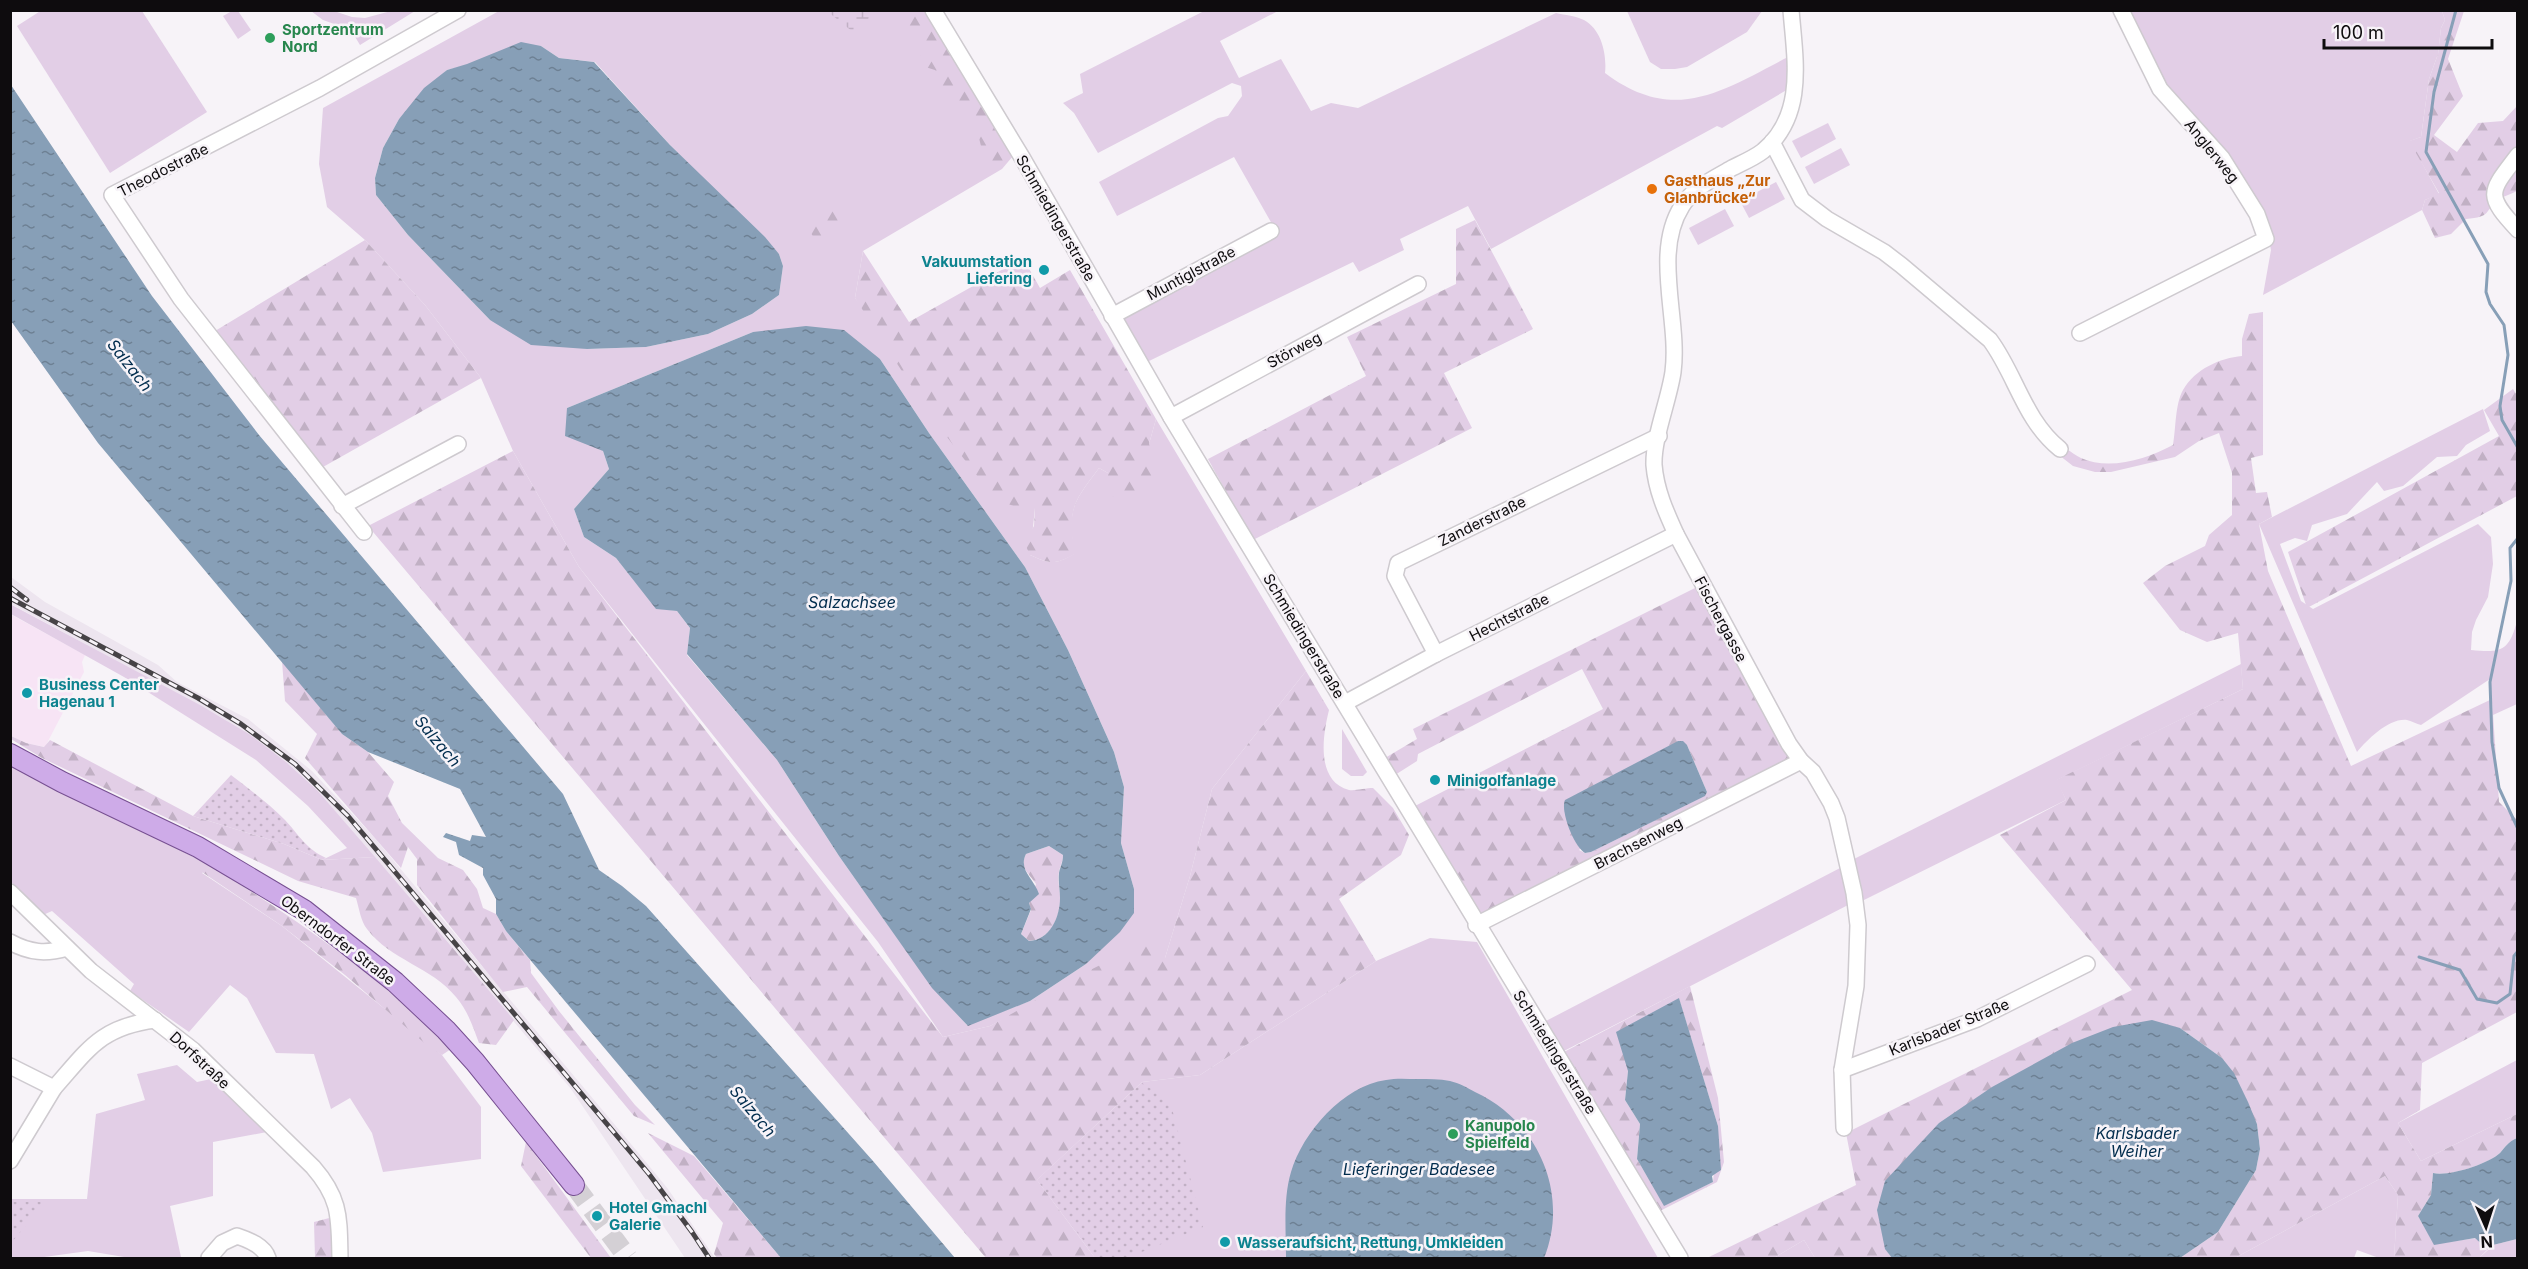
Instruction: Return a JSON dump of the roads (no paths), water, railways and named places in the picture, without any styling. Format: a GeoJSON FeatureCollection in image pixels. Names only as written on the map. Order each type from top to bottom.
{"type":"FeatureCollection","features":[{"type":"Feature","properties":{"kind":"main road","name":"Oberndorfer Straße"},"geometry":{"type":"LineString","coordinates":[[10,754],[62,782],[198,847],[304,910],[395,982],[446,1030],[475,1062],[574,1185]]}},
{"type":"Feature","properties":{"kind":"street","name":"Theodostraße"},"geometry":{"type":"LineString","coordinates":[[364,532],[181,299],[112,195],[326,85],[458,10]]}},
{"type":"Feature","properties":{"kind":"street","name":"Schmiedingerstraße"},"geometry":{"type":"LineString","coordinates":[[933,10],[1023,159],[1171,417],[1345,703],[1476,925],[1595,1115],[1680,1258]]}},
{"type":"Feature","properties":{"kind":"street","name":"Anglerweg"},"geometry":{"type":"LineString","coordinates":[[2080,333],[2266,239],[2257,214],[2228,167],[2160,88],[2121,10]]}},
{"type":"Feature","properties":{"kind":"street","name":"Fischergasse"},"geometry":{"type":"LineString","coordinates":[[1792,17],[1795,98],[1789,118],[1762,152],[1697,189],[1682,205],[1675,219],[1670,236],[1669,254],[1669,291],[1675,334],[1673,372],[1654,462],[1656,484],[1676,534],[1789,744],[1801,761],[1813,772],[1831,803],[1854,893],[1858,925],[1856,986],[1842,1070],[1844,1128]]}},
{"type":"Feature","properties":{"kind":"street"},"geometry":{"type":"LineString","coordinates":[[1772,142],[1802,200],[1827,219],[1884,252],[1985,335],[1997,349],[2029,413],[2051,443],[2060,449]]}},
{"type":"Feature","properties":{"kind":"street"},"geometry":{"type":"LineString","coordinates":[[2517,155],[2501,176],[2494,191],[2494,198],[2498,208],[2517,230]]}},
{"type":"Feature","properties":{"kind":"street","name":"Muntiglstraße"},"geometry":{"type":"LineString","coordinates":[[1112,316],[1271,231]]}},
{"type":"Feature","properties":{"kind":"street","name":"Störweg"},"geometry":{"type":"LineString","coordinates":[[1171,417],[1418,284]]}},
{"type":"Feature","properties":{"kind":"street","name":"Zanderstraße"},"geometry":{"type":"LineString","coordinates":[[1436,654],[1395,576],[1398,562],[1659,436]]}},
{"type":"Feature","properties":{"kind":"street"},"geometry":{"type":"LineString","coordinates":[[342,506],[458,444]]}},
{"type":"Feature","properties":{"kind":"street","name":"Hechtstraße"},"geometry":{"type":"LineString","coordinates":[[1345,703],[1436,654],[1676,534]]}},
{"type":"Feature","properties":{"kind":"street","name":"Brachsenweg"},"geometry":{"type":"LineString","coordinates":[[1476,925],[1801,761]]}},
{"type":"Feature","properties":{"kind":"street","name":"Dorfstraße"},"geometry":{"type":"LineString","coordinates":[[10,891],[91,971],[193,1050],[326,1182],[334,1196],[337,1210],[340,1258]]}},
{"type":"Feature","properties":{"kind":"street"},"geometry":{"type":"LineString","coordinates":[[10,942],[25,950],[42,953],[67,948]]}},
{"type":"Feature","properties":{"kind":"street","name":"Karlsbader Straße"},"geometry":{"type":"LineString","coordinates":[[1842,1070],[1977,1019],[2087,964]]}},
{"type":"Feature","properties":{"kind":"street"},"geometry":{"type":"LineString","coordinates":[[10,1161],[54,1088],[83,1053],[100,1037],[139,1022],[155,1020]]}},
{"type":"Feature","properties":{"kind":"street"},"geometry":{"type":"LineString","coordinates":[[10,1066],[54,1088]]}},
{"type":"Feature","properties":{"kind":"street"},"geometry":{"type":"LineString","coordinates":[[209,1258],[222,1243],[237,1236],[248,1239],[266,1252],[268,1258]]}},
{"type":"Feature","properties":{"kind":"water"},"geometry":{"type":"Polygon","coordinates":[[[521,42],[541,46],[559,58],[594,62],[670,145],[765,237],[779,254],[783,266],[779,295],[752,314],[708,334],[646,347],[587,349],[531,345],[490,320],[408,235],[376,195],[375,178],[383,148],[399,119],[424,88],[447,70],[521,42]]]}},
{"type":"Feature","properties":{"kind":"water","name":"Salzach"},"geometry":{"type":"Polygon","coordinates":[[[11,85],[152,296],[259,435],[563,794],[599,870],[646,906],[873,1161],[955,1258],[781,1258],[506,931],[496,914],[496,899],[483,875],[483,868],[459,855],[456,842],[443,837],[446,833],[470,841],[472,835],[486,837],[460,789],[368,752],[342,734],[98,443],[11,321],[11,85]]]}},
{"type":"Feature","properties":{"kind":"water","name":"Salzachsee"},"geometry":{"type":"Polygon","coordinates":[[[806,326],[844,330],[880,359],[929,433],[1025,567],[1068,650],[1114,752],[1124,787],[1121,843],[1134,889],[1134,913],[1120,932],[1086,964],[1030,1001],[968,1026],[932,988],[839,856],[777,760],[687,654],[690,628],[677,611],[656,609],[616,558],[584,537],[574,509],[609,469],[603,451],[565,436],[567,408],[753,332],[806,326]],[[1049,846],[1026,854],[1025,870],[1039,894],[1029,903],[1031,909],[1021,934],[1029,941],[1043,937],[1056,920],[1060,905],[1059,871],[1063,855],[1049,846]]]}},
{"type":"Feature","properties":{"kind":"water"},"geometry":{"type":"Polygon","coordinates":[[[1678,741],[1683,741],[1687,745],[1707,792],[1705,796],[1585,853],[1577,844],[1566,820],[1565,800],[1678,741]]]}},
{"type":"Feature","properties":{"kind":"water"},"geometry":{"type":"Polygon","coordinates":[[[1679,998],[1718,1126],[1721,1170],[1712,1176],[1713,1182],[1664,1206],[1637,1159],[1640,1124],[1625,1100],[1628,1071],[1616,1032],[1679,998]]]}},
{"type":"Feature","properties":{"kind":"water","name":"Karlsbader Weiher"},"geometry":{"type":"Polygon","coordinates":[[[2152,1020],[2180,1028],[2222,1058],[2234,1073],[2257,1124],[2260,1149],[2256,1170],[2218,1232],[2180,1258],[1892,1258],[1885,1249],[1877,1210],[1885,1181],[1939,1123],[1992,1087],[2072,1043],[2113,1027],[2152,1020]]]}},
{"type":"Feature","properties":{"kind":"water","name":"Lieferinger Badesee"},"geometry":{"type":"Polygon","coordinates":[[[1390,1079],[1438,1079],[1460,1084],[1497,1105],[1516,1121],[1531,1140],[1543,1162],[1550,1185],[1553,1209],[1551,1234],[1544,1258],[1286,1258],[1288,1182],[1297,1157],[1315,1127],[1340,1101],[1370,1084],[1390,1079]]]}},
{"type":"Feature","properties":{"kind":"water"},"geometry":{"type":"Polygon","coordinates":[[[2517,1138],[2517,1239],[2485,1247],[2475,1238],[2434,1245],[2418,1216],[2431,1195],[2433,1173],[2448,1173],[2477,1165],[2500,1153],[2517,1138]]]}},
{"type":"Feature","properties":{"kind":"waterway"},"geometry":{"type":"LineString","coordinates":[[2456,10],[2434,92],[2426,152],[2488,264],[2486,292],[2490,304],[2504,325],[2508,355],[2500,406],[2502,420],[2518,448]]}},
{"type":"Feature","properties":{"kind":"waterway"},"geometry":{"type":"LineString","coordinates":[[2518,538],[2510,548],[2511,581],[2490,682],[2492,742],[2499,788],[2518,829]]}},
{"type":"Feature","properties":{"kind":"waterway"},"geometry":{"type":"LineString","coordinates":[[2419,957],[2460,970],[2477,999],[2497,1003],[2510,994],[2514,956],[2518,951]]}},
{"type":"Feature","properties":{"kind":"tunnel"},"geometry":{"type":"LineString","coordinates":[[574,1185],[628,1258]]}},
{"type":"Feature","properties":{"kind":"railway"},"geometry":{"type":"LineString","coordinates":[[10,587],[27,600]]}},
{"type":"Feature","properties":{"kind":"railway"},"geometry":{"type":"LineString","coordinates":[[10,598],[198,698],[241,724],[295,764],[348,816],[649,1174],[709,1258]]}},
{"type":"Feature","properties":{"kind":"place","name":"Sportzentrum Nord"},"geometry":{"type":"Point","coordinates":[270,38]}},
{"type":"Feature","properties":{"kind":"place","name":"Gasthaus „Zur Glanbrücke“"},"geometry":{"type":"Point","coordinates":[1652,189]}},
{"type":"Feature","properties":{"kind":"place","name":"Vakuumstation Liefering"},"geometry":{"type":"Point","coordinates":[1044,270]}},
{"type":"Feature","properties":{"kind":"place","name":"Business Center Hagenau 1"},"geometry":{"type":"Point","coordinates":[27,693]}},
{"type":"Feature","properties":{"kind":"place","name":"Minigolfanlage"},"geometry":{"type":"Point","coordinates":[1435,780]}},
{"type":"Feature","properties":{"kind":"place","name":"Kanupolo Spielfeld"},"geometry":{"type":"Point","coordinates":[1453,1134]}},
{"type":"Feature","properties":{"kind":"place","name":"Hotel Gmachl Galerie"},"geometry":{"type":"Point","coordinates":[597,1216]}},
{"type":"Feature","properties":{"kind":"place","name":"Wasseraufsicht, Rettung, Umkleiden"},"geometry":{"type":"Point","coordinates":[1225,1242]}}]}
